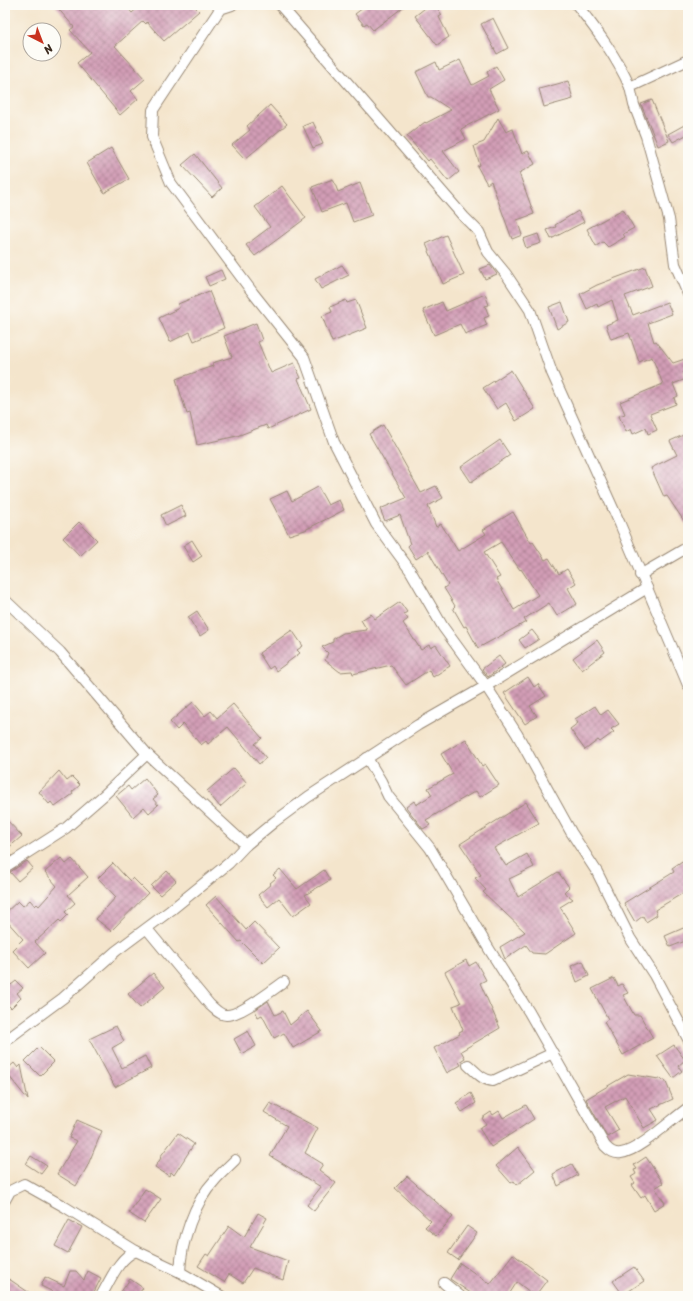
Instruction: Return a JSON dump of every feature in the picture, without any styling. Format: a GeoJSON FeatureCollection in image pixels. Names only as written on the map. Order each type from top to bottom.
{"type":"FeatureCollection","features":[{"type":"Feature","properties":{"kind":"street"},"geometry":{"type":"LineString","coordinates":[[232,5],[220,9],[152,110],[152,137],[171,183],[253,294],[304,357],[334,442],[376,524],[410,570],[443,627],[460,648],[486,686],[541,776],[571,832],[597,872],[630,938],[654,975],[688,1039]]}},
{"type":"Feature","properties":{"kind":"street"},"geometry":{"type":"LineString","coordinates":[[280,5],[479,232],[488,252],[506,274],[530,310],[552,372],[620,524],[640,575],[647,588],[688,685]]}},
{"type":"Feature","properties":{"kind":"street"},"geometry":{"type":"LineString","coordinates":[[577,5],[607,44],[621,68],[630,88],[634,105],[646,136],[669,219],[675,264],[688,294]]}},
{"type":"Feature","properties":{"kind":"street"},"geometry":{"type":"LineString","coordinates":[[630,88],[688,60]]}},
{"type":"Feature","properties":{"kind":"street"},"geometry":{"type":"LineString","coordinates":[[640,575],[688,547]]}},
{"type":"Feature","properties":{"kind":"street"},"geometry":{"type":"LineString","coordinates":[[5,1040],[53,1006],[116,951],[147,929],[229,863],[246,845],[308,797],[418,725],[486,686],[647,588]]}},
{"type":"Feature","properties":{"kind":"street"},"geometry":{"type":"LineString","coordinates":[[5,600],[60,652],[147,754],[246,845]]}},
{"type":"Feature","properties":{"kind":"street"},"geometry":{"type":"LineString","coordinates":[[5,867],[66,828],[104,795],[147,754]]}},
{"type":"Feature","properties":{"kind":"street"},"geometry":{"type":"LineString","coordinates":[[367,758],[388,796],[430,848],[553,1053],[605,1146],[612,1152],[621,1153],[635,1148],[688,1108]]}},
{"type":"Feature","properties":{"kind":"street"},"geometry":{"type":"LineString","coordinates":[[147,929],[210,1005],[221,1014],[227,1016],[241,1010],[284,982]]}},
{"type":"Feature","properties":{"kind":"street"},"geometry":{"type":"LineString","coordinates":[[468,1065],[486,1080],[493,1081],[553,1053]]}},
{"type":"Feature","properties":{"kind":"street"},"geometry":{"type":"LineString","coordinates":[[180,1272],[182,1246],[200,1202],[214,1180],[235,1160]]}},
{"type":"Feature","properties":{"kind":"street"},"geometry":{"type":"LineString","coordinates":[[5,1200],[10,1192],[24,1184],[65,1207],[136,1251],[180,1272],[221,1296]]}},
{"type":"Feature","properties":{"kind":"street"},"geometry":{"type":"LineString","coordinates":[[101,1296],[127,1256],[136,1251]]}},
{"type":"Feature","properties":{"kind":"street"},"geometry":{"type":"LineString","coordinates":[[444,1283],[460,1296]]}},
{"type":"Feature","properties":{"kind":"building"},"geometry":{"type":"Polygon","coordinates":[[[55,5],[125,5],[132,13],[141,5],[193,5],[199,11],[164,41],[147,22],[146,24],[143,21],[115,46],[145,79],[131,91],[138,99],[120,115],[77,63],[90,52],[70,30],[74,27],[55,5]]]}},
{"type":"Feature","properties":{"kind":"building"},"geometry":{"type":"Polygon","coordinates":[[[367,5],[406,5],[373,30],[367,23],[364,25],[355,14],[367,5]]]}},
{"type":"Feature","properties":{"kind":"building"},"geometry":{"type":"Polygon","coordinates":[[[429,5],[435,5],[442,15],[439,17],[449,37],[437,45],[415,16],[429,5]]]}},
{"type":"Feature","properties":{"kind":"building"},"geometry":{"type":"Polygon","coordinates":[[[493,18],[508,48],[497,54],[481,24],[493,18]]]}},
{"type":"Feature","properties":{"kind":"building"},"geometry":{"type":"Polygon","coordinates":[[[460,60],[472,85],[489,76],[487,72],[496,66],[504,80],[489,89],[499,109],[461,129],[466,139],[443,151],[459,172],[448,181],[430,159],[428,161],[407,136],[425,122],[426,123],[451,110],[431,97],[428,97],[416,72],[436,62],[439,70],[460,60]]]}},
{"type":"Feature","properties":{"kind":"building"},"geometry":{"type":"Polygon","coordinates":[[[568,81],[573,99],[544,107],[539,89],[568,81]]]}},
{"type":"Feature","properties":{"kind":"building"},"geometry":{"type":"Polygon","coordinates":[[[652,100],[669,141],[658,146],[641,104],[652,100]]]}},
{"type":"Feature","properties":{"kind":"building"},"geometry":{"type":"Polygon","coordinates":[[[270,105],[287,124],[245,159],[232,145],[250,130],[247,126],[270,105]]]}},
{"type":"Feature","properties":{"kind":"building"},"geometry":{"type":"Polygon","coordinates":[[[498,118],[506,132],[513,129],[522,154],[528,151],[535,164],[519,173],[534,214],[517,220],[522,235],[512,239],[491,181],[487,184],[477,166],[480,165],[474,146],[484,142],[498,118]]]}},
{"type":"Feature","properties":{"kind":"building"},"geometry":{"type":"Polygon","coordinates":[[[313,122],[323,144],[313,148],[303,126],[313,122]]]}},
{"type":"Feature","properties":{"kind":"building"},"geometry":{"type":"Polygon","coordinates":[[[688,123],[688,134],[673,142],[668,134],[688,123]]]}},
{"type":"Feature","properties":{"kind":"building"},"geometry":{"type":"Polygon","coordinates":[[[111,148],[129,179],[104,193],[87,163],[111,148]]]}},
{"type":"Feature","properties":{"kind":"building"},"geometry":{"type":"Polygon","coordinates":[[[195,154],[222,188],[212,197],[182,165],[195,154]]]}},
{"type":"Feature","properties":{"kind":"building"},"geometry":{"type":"Polygon","coordinates":[[[333,179],[338,192],[360,183],[372,215],[353,222],[346,203],[322,212],[312,187],[333,179]]]}},
{"type":"Feature","properties":{"kind":"building"},"geometry":{"type":"Polygon","coordinates":[[[282,186],[306,218],[255,256],[246,245],[270,227],[255,207],[282,186]]]}},
{"type":"Feature","properties":{"kind":"building"},"geometry":{"type":"Polygon","coordinates":[[[623,209],[634,228],[623,234],[625,237],[608,247],[603,242],[596,246],[587,229],[623,209]]]}},
{"type":"Feature","properties":{"kind":"building"},"geometry":{"type":"Polygon","coordinates":[[[578,211],[584,222],[551,239],[547,230],[556,227],[555,225],[578,211]]]}},
{"type":"Feature","properties":{"kind":"building"},"geometry":{"type":"Polygon","coordinates":[[[538,234],[541,243],[526,248],[523,239],[538,234]]]}},
{"type":"Feature","properties":{"kind":"building"},"geometry":{"type":"Polygon","coordinates":[[[446,235],[464,275],[443,284],[426,244],[446,235]]]}},
{"type":"Feature","properties":{"kind":"building"},"geometry":{"type":"Polygon","coordinates":[[[342,265],[349,275],[321,289],[315,279],[342,265]]]}},
{"type":"Feature","properties":{"kind":"building"},"geometry":{"type":"Polygon","coordinates":[[[490,265],[497,274],[485,279],[480,269],[490,265]]]}},
{"type":"Feature","properties":{"kind":"building"},"geometry":{"type":"Polygon","coordinates":[[[645,267],[652,286],[625,296],[633,315],[667,302],[672,314],[648,323],[654,342],[656,341],[673,363],[688,358],[688,370],[683,372],[686,379],[673,384],[678,396],[674,398],[676,404],[650,414],[657,430],[648,434],[646,428],[633,434],[631,429],[626,432],[619,416],[625,414],[620,402],[663,384],[652,357],[639,362],[629,333],[611,339],[606,325],[618,320],[612,300],[598,307],[597,304],[587,309],[580,294],[597,285],[645,267]]]}},
{"type":"Feature","properties":{"kind":"building"},"geometry":{"type":"Polygon","coordinates":[[[221,270],[225,279],[209,286],[205,277],[221,270]]]}},
{"type":"Feature","properties":{"kind":"building"},"geometry":{"type":"Polygon","coordinates":[[[209,291],[224,328],[194,341],[190,332],[170,342],[159,318],[179,308],[178,304],[209,291]]]}},
{"type":"Feature","properties":{"kind":"building"},"geometry":{"type":"Polygon","coordinates":[[[485,294],[489,305],[485,306],[489,316],[484,318],[487,325],[465,334],[460,324],[434,335],[423,310],[442,302],[446,311],[485,294]]]}},
{"type":"Feature","properties":{"kind":"building"},"geometry":{"type":"Polygon","coordinates":[[[346,300],[347,303],[356,300],[367,328],[332,342],[322,316],[332,312],[330,307],[346,300]]]}},
{"type":"Feature","properties":{"kind":"building"},"geometry":{"type":"Polygon","coordinates":[[[562,302],[569,322],[557,329],[549,307],[562,302]]]}},
{"type":"Feature","properties":{"kind":"building"},"geometry":{"type":"Polygon","coordinates":[[[256,323],[262,340],[258,342],[271,373],[294,363],[301,378],[298,379],[311,409],[268,429],[266,425],[237,436],[197,445],[190,413],[187,414],[176,379],[213,366],[212,363],[232,357],[224,336],[256,323]]]}},
{"type":"Feature","properties":{"kind":"building"},"geometry":{"type":"Polygon","coordinates":[[[511,370],[535,409],[516,421],[506,403],[497,409],[483,388],[511,370]]]}},
{"type":"Feature","properties":{"kind":"building"},"geometry":{"type":"Polygon","coordinates":[[[383,425],[421,493],[436,486],[443,498],[428,506],[436,527],[441,524],[458,551],[486,534],[483,530],[513,512],[531,543],[533,542],[545,560],[549,558],[559,574],[567,569],[576,583],[568,588],[577,604],[557,616],[549,603],[524,619],[526,622],[478,648],[466,626],[464,627],[453,608],[455,606],[444,588],[448,585],[428,551],[416,559],[408,546],[410,544],[400,515],[385,521],[380,509],[406,498],[369,434],[383,425]],[[501,542],[484,552],[500,577],[496,579],[514,610],[538,595],[521,569],[520,570],[501,542]]]}},
{"type":"Feature","properties":{"kind":"building"},"geometry":{"type":"Polygon","coordinates":[[[688,433],[688,527],[667,496],[664,497],[651,468],[677,455],[670,441],[688,433]]]}},
{"type":"Feature","properties":{"kind":"building"},"geometry":{"type":"Polygon","coordinates":[[[500,440],[510,455],[471,482],[461,467],[500,440]]]}},
{"type":"Feature","properties":{"kind":"building"},"geometry":{"type":"Polygon","coordinates":[[[318,487],[328,505],[339,500],[344,510],[305,530],[289,535],[270,499],[287,491],[292,501],[318,487]]]}},
{"type":"Feature","properties":{"kind":"building"},"geometry":{"type":"Polygon","coordinates":[[[181,505],[186,516],[166,526],[161,515],[181,505]]]}},
{"type":"Feature","properties":{"kind":"building"},"geometry":{"type":"Polygon","coordinates":[[[79,522],[97,540],[80,556],[63,538],[79,522]]]}},
{"type":"Feature","properties":{"kind":"building"},"geometry":{"type":"Polygon","coordinates":[[[192,540],[202,556],[193,562],[183,546],[192,540]]]}},
{"type":"Feature","properties":{"kind":"building"},"geometry":{"type":"Polygon","coordinates":[[[400,602],[407,612],[404,614],[408,619],[403,623],[421,650],[429,645],[431,648],[436,645],[450,666],[433,677],[429,670],[406,685],[391,665],[353,674],[352,671],[340,672],[325,660],[328,653],[322,647],[333,642],[333,639],[343,633],[367,630],[361,620],[371,614],[375,619],[400,602]]]}},
{"type":"Feature","properties":{"kind":"building"},"geometry":{"type":"Polygon","coordinates":[[[197,611],[209,630],[200,636],[188,617],[197,611]]]}},
{"type":"Feature","properties":{"kind":"building"},"geometry":{"type":"Polygon","coordinates":[[[292,630],[303,646],[297,650],[300,653],[276,671],[273,666],[269,669],[259,653],[292,630]]]}},
{"type":"Feature","properties":{"kind":"building"},"geometry":{"type":"Polygon","coordinates":[[[532,630],[539,639],[525,648],[519,640],[532,630]]]}},
{"type":"Feature","properties":{"kind":"building"},"geometry":{"type":"Polygon","coordinates":[[[597,640],[605,652],[582,670],[573,658],[597,640]]]}},
{"type":"Feature","properties":{"kind":"building"},"geometry":{"type":"Polygon","coordinates":[[[499,656],[505,664],[488,677],[482,669],[499,656]]]}},
{"type":"Feature","properties":{"kind":"building"},"geometry":{"type":"Polygon","coordinates":[[[528,677],[534,687],[538,684],[546,696],[530,706],[537,716],[525,724],[504,693],[528,677]]]}},
{"type":"Feature","properties":{"kind":"building"},"geometry":{"type":"Polygon","coordinates":[[[193,702],[205,716],[211,711],[217,718],[233,704],[262,738],[255,744],[266,758],[259,764],[228,727],[208,744],[206,741],[201,745],[183,724],[177,730],[170,722],[193,702]]]}},
{"type":"Feature","properties":{"kind":"building"},"geometry":{"type":"Polygon","coordinates":[[[595,706],[601,715],[608,710],[619,724],[611,729],[614,732],[600,742],[598,740],[585,750],[570,729],[578,723],[575,719],[595,706]]]}},
{"type":"Feature","properties":{"kind":"building"},"geometry":{"type":"Polygon","coordinates":[[[466,739],[482,766],[485,764],[499,785],[480,797],[476,791],[426,820],[430,825],[423,829],[406,807],[414,801],[416,805],[432,795],[428,788],[453,774],[441,754],[466,739]]]}},
{"type":"Feature","properties":{"kind":"building"},"geometry":{"type":"Polygon","coordinates":[[[234,768],[247,783],[220,807],[207,791],[234,768]]]}},
{"type":"Feature","properties":{"kind":"building"},"geometry":{"type":"Polygon","coordinates":[[[59,771],[67,781],[72,777],[80,785],[72,792],[73,794],[55,807],[51,802],[49,804],[39,792],[59,771]]]}},
{"type":"Feature","properties":{"kind":"building"},"geometry":{"type":"Polygon","coordinates":[[[145,778],[158,795],[153,799],[158,805],[149,813],[144,807],[133,817],[116,796],[128,786],[131,790],[145,778]]]}},
{"type":"Feature","properties":{"kind":"building"},"geometry":{"type":"Polygon","coordinates":[[[526,802],[539,823],[494,848],[506,866],[527,854],[534,867],[509,879],[518,897],[558,872],[569,887],[564,892],[573,899],[560,907],[576,933],[545,954],[532,953],[526,945],[505,959],[500,947],[525,932],[483,892],[486,890],[475,878],[481,875],[460,844],[526,802]]]}},
{"type":"Feature","properties":{"kind":"building"},"geometry":{"type":"Polygon","coordinates":[[[5,818],[22,836],[5,851],[5,818]]]}},
{"type":"Feature","properties":{"kind":"building"},"geometry":{"type":"Polygon","coordinates":[[[688,857],[688,890],[655,910],[657,915],[646,922],[643,916],[635,922],[624,903],[674,872],[672,868],[688,857]]]}},
{"type":"Feature","properties":{"kind":"building"},"geometry":{"type":"Polygon","coordinates":[[[61,858],[66,864],[72,859],[88,877],[68,895],[75,903],[65,912],[68,915],[61,922],[59,920],[35,942],[45,953],[29,968],[12,950],[23,939],[5,919],[5,913],[18,901],[23,906],[30,900],[35,906],[37,904],[39,906],[57,886],[45,872],[61,858]]]}},
{"type":"Feature","properties":{"kind":"building"},"geometry":{"type":"Polygon","coordinates":[[[27,861],[33,868],[18,881],[10,872],[27,861]]]}},
{"type":"Feature","properties":{"kind":"building"},"geometry":{"type":"Polygon","coordinates":[[[113,863],[130,881],[133,878],[148,893],[111,931],[96,919],[116,897],[98,878],[113,863]]]}},
{"type":"Feature","properties":{"kind":"building"},"geometry":{"type":"Polygon","coordinates":[[[280,869],[297,889],[324,870],[330,880],[305,895],[311,903],[293,916],[279,898],[268,907],[258,895],[271,884],[270,883],[276,878],[273,875],[280,869]]]}},
{"type":"Feature","properties":{"kind":"building"},"geometry":{"type":"Polygon","coordinates":[[[167,871],[176,881],[160,895],[151,886],[167,871]]]}},
{"type":"Feature","properties":{"kind":"building"},"geometry":{"type":"Polygon","coordinates":[[[216,896],[246,930],[254,922],[279,948],[263,963],[241,941],[239,942],[206,905],[216,896]]]}},
{"type":"Feature","properties":{"kind":"building"},"geometry":{"type":"Polygon","coordinates":[[[688,926],[688,940],[670,947],[665,936],[688,926]]]}},
{"type":"Feature","properties":{"kind":"building"},"geometry":{"type":"Polygon","coordinates":[[[466,960],[469,966],[476,962],[486,980],[480,983],[500,1028],[461,1051],[465,1058],[459,1062],[461,1065],[447,1073],[434,1048],[460,1034],[459,1032],[463,1030],[453,1006],[461,1003],[445,972],[466,960]]]}},
{"type":"Feature","properties":{"kind":"building"},"geometry":{"type":"Polygon","coordinates":[[[583,961],[589,976],[577,982],[571,966],[583,961]]]}},
{"type":"Feature","properties":{"kind":"building"},"geometry":{"type":"Polygon","coordinates":[[[153,973],[165,987],[140,1008],[128,994],[153,973]]]}},
{"type":"Feature","properties":{"kind":"building"},"geometry":{"type":"Polygon","coordinates":[[[614,978],[618,986],[622,984],[628,993],[623,995],[634,1015],[640,1015],[653,1038],[623,1055],[604,1022],[608,1019],[592,989],[614,978]]]}},
{"type":"Feature","properties":{"kind":"building"},"geometry":{"type":"Polygon","coordinates":[[[5,979],[11,985],[16,981],[23,988],[17,993],[21,998],[11,1008],[5,1002],[5,979]]]}},
{"type":"Feature","properties":{"kind":"building"},"geometry":{"type":"Polygon","coordinates":[[[268,1001],[275,1015],[283,1011],[290,1025],[307,1011],[322,1031],[293,1048],[284,1033],[274,1038],[262,1015],[258,1017],[255,1010],[268,1001]]]}},
{"type":"Feature","properties":{"kind":"building"},"geometry":{"type":"Polygon","coordinates":[[[116,1026],[124,1041],[112,1048],[122,1068],[145,1056],[151,1068],[115,1087],[89,1039],[116,1026]]]}},
{"type":"Feature","properties":{"kind":"building"},"geometry":{"type":"Polygon","coordinates":[[[248,1031],[256,1046],[242,1054],[234,1039],[248,1031]]]}},
{"type":"Feature","properties":{"kind":"building"},"geometry":{"type":"Polygon","coordinates":[[[674,1045],[685,1060],[678,1066],[682,1071],[673,1078],[657,1056],[674,1045]]]}},
{"type":"Feature","properties":{"kind":"building"},"geometry":{"type":"Polygon","coordinates":[[[39,1047],[54,1062],[40,1076],[25,1061],[39,1047]]]}},
{"type":"Feature","properties":{"kind":"building"},"geometry":{"type":"Polygon","coordinates":[[[14,1063],[18,1068],[21,1065],[28,1100],[5,1071],[14,1063]]]}},
{"type":"Feature","properties":{"kind":"building"},"geometry":{"type":"Polygon","coordinates":[[[628,1074],[665,1080],[673,1099],[651,1109],[658,1120],[644,1128],[625,1096],[605,1107],[619,1130],[607,1137],[586,1099],[628,1074]]]}},
{"type":"Feature","properties":{"kind":"building"},"geometry":{"type":"Polygon","coordinates":[[[471,1093],[476,1103],[462,1112],[456,1103],[471,1093]]]}},
{"type":"Feature","properties":{"kind":"building"},"geometry":{"type":"Polygon","coordinates":[[[270,1103],[318,1128],[305,1153],[323,1164],[319,1170],[336,1183],[314,1211],[307,1205],[321,1187],[270,1156],[287,1126],[264,1112],[270,1103]]]}},
{"type":"Feature","properties":{"kind":"building"},"geometry":{"type":"Polygon","coordinates":[[[526,1105],[534,1119],[491,1147],[479,1128],[486,1124],[482,1118],[491,1112],[493,1115],[499,1111],[503,1118],[526,1105]]]}},
{"type":"Feature","properties":{"kind":"building"},"geometry":{"type":"Polygon","coordinates":[[[77,1120],[102,1131],[87,1167],[76,1186],[57,1174],[77,1141],[69,1138],[77,1120]]]}},
{"type":"Feature","properties":{"kind":"building"},"geometry":{"type":"Polygon","coordinates":[[[178,1133],[194,1144],[174,1175],[171,1172],[169,1176],[155,1167],[161,1158],[160,1157],[178,1133]]]}},
{"type":"Feature","properties":{"kind":"building"},"geometry":{"type":"Polygon","coordinates":[[[518,1147],[535,1170],[517,1185],[514,1181],[511,1183],[496,1166],[518,1147]]]}},
{"type":"Feature","properties":{"kind":"building"},"geometry":{"type":"Polygon","coordinates":[[[31,1156],[47,1166],[41,1174],[26,1164],[31,1156]]]}},
{"type":"Feature","properties":{"kind":"building"},"geometry":{"type":"Polygon","coordinates":[[[646,1157],[663,1183],[655,1188],[665,1203],[654,1210],[645,1195],[641,1198],[632,1185],[635,1183],[631,1177],[636,1174],[634,1170],[637,1169],[634,1165],[646,1157]]]}},
{"type":"Feature","properties":{"kind":"building"},"geometry":{"type":"Polygon","coordinates":[[[572,1164],[578,1175],[558,1186],[553,1174],[572,1164]]]}},
{"type":"Feature","properties":{"kind":"building"},"geometry":{"type":"Polygon","coordinates":[[[407,1176],[453,1217],[436,1236],[425,1227],[431,1221],[395,1188],[407,1176]]]}},
{"type":"Feature","properties":{"kind":"building"},"geometry":{"type":"Polygon","coordinates":[[[145,1189],[161,1199],[144,1223],[129,1213],[145,1189]]]}},
{"type":"Feature","properties":{"kind":"building"},"geometry":{"type":"Polygon","coordinates":[[[258,1213],[267,1218],[250,1247],[288,1261],[283,1280],[253,1268],[243,1283],[229,1274],[224,1282],[198,1266],[206,1254],[209,1256],[229,1226],[244,1237],[258,1213]]]}},
{"type":"Feature","properties":{"kind":"building"},"geometry":{"type":"Polygon","coordinates":[[[69,1220],[82,1227],[68,1253],[55,1246],[69,1220]]]}},
{"type":"Feature","properties":{"kind":"building"},"geometry":{"type":"Polygon","coordinates":[[[467,1226],[477,1233],[458,1260],[448,1253],[467,1226]]]}},
{"type":"Feature","properties":{"kind":"building"},"geometry":{"type":"Polygon","coordinates":[[[513,1254],[547,1280],[535,1296],[517,1282],[508,1296],[475,1296],[450,1279],[460,1263],[490,1284],[513,1254]]]}},
{"type":"Feature","properties":{"kind":"building"},"geometry":{"type":"Polygon","coordinates":[[[634,1267],[644,1281],[623,1295],[613,1281],[634,1267]]]}},
{"type":"Feature","properties":{"kind":"building"},"geometry":{"type":"Polygon","coordinates":[[[70,1271],[76,1271],[84,1280],[88,1271],[101,1278],[92,1296],[61,1296],[41,1286],[45,1277],[64,1286],[70,1271]]]}},
{"type":"Feature","properties":{"kind":"building"},"geometry":{"type":"Polygon","coordinates":[[[9,1279],[34,1296],[5,1296],[5,1285],[9,1279]]]}},
{"type":"Feature","properties":{"kind":"building"},"geometry":{"type":"Polygon","coordinates":[[[130,1279],[143,1288],[137,1296],[118,1296],[130,1279]]]}}]}
